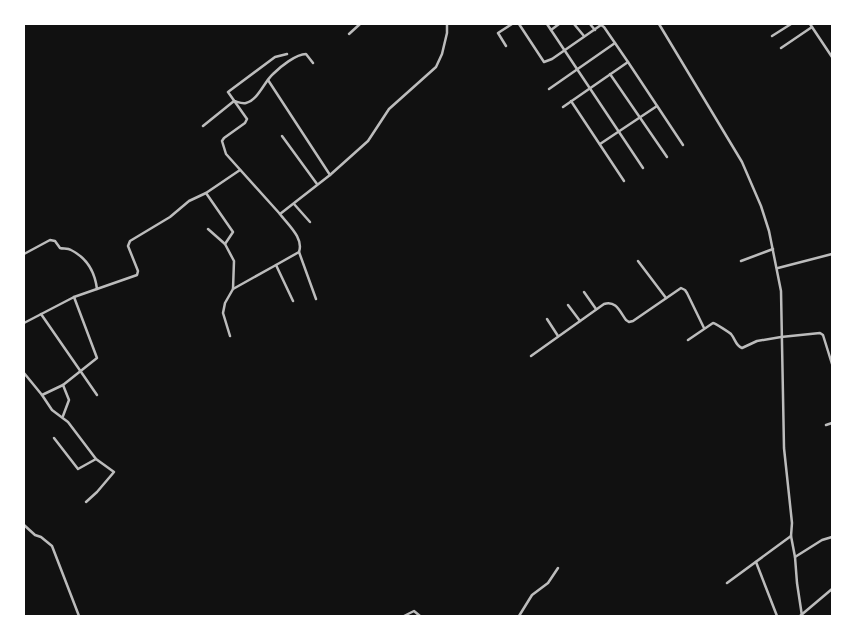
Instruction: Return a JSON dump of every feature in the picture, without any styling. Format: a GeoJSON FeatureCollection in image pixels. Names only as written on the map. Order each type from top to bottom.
{"type":"FeatureCollection","features":[{"type":"Feature","properties":{"kind":"street"},"geometry":{"type":"LineString","coordinates":[[349,34],[360,24]]}},
{"type":"Feature","properties":{"kind":"street"},"geometry":{"type":"LineString","coordinates":[[280,214],[330,175],[368,140],[390,109],[436,67],[442,54],[447,24]]}},
{"type":"Feature","properties":{"kind":"street"},"geometry":{"type":"LineString","coordinates":[[506,46],[498,33],[512,24]]}},
{"type":"Feature","properties":{"kind":"street"},"geometry":{"type":"LineString","coordinates":[[519,24],[544,62],[595,30],[599,25],[603,26],[683,145]]}},
{"type":"Feature","properties":{"kind":"street"},"geometry":{"type":"LineString","coordinates":[[547,24],[643,168]]}},
{"type":"Feature","properties":{"kind":"street"},"geometry":{"type":"LineString","coordinates":[[551,30],[559,24]]}},
{"type":"Feature","properties":{"kind":"street"},"geometry":{"type":"LineString","coordinates":[[574,24],[584,36]]}},
{"type":"Feature","properties":{"kind":"street"},"geometry":{"type":"LineString","coordinates":[[590,24],[595,30]]}},
{"type":"Feature","properties":{"kind":"street"},"geometry":{"type":"LineString","coordinates":[[660,24],[742,162],[762,206],[778,268],[781,291],[784,448],[792,523],[791,536],[796,557],[801,616]]}},
{"type":"Feature","properties":{"kind":"street"},"geometry":{"type":"LineString","coordinates":[[772,36],[791,24]]}},
{"type":"Feature","properties":{"kind":"street"},"geometry":{"type":"LineString","coordinates":[[781,48],[811,25],[832,57]]}},
{"type":"Feature","properties":{"kind":"street"},"geometry":{"type":"LineString","coordinates":[[549,89],[615,44]]}},
{"type":"Feature","properties":{"kind":"street"},"geometry":{"type":"LineString","coordinates":[[234,101],[244,104],[249,101],[263,88],[274,73],[304,53],[313,63]]}},
{"type":"Feature","properties":{"kind":"street"},"geometry":{"type":"LineString","coordinates":[[287,54],[274,57],[228,92],[247,120],[222,141],[226,154],[298,237],[301,245],[299,252],[316,299]]}},
{"type":"Feature","properties":{"kind":"street"},"geometry":{"type":"LineString","coordinates":[[563,107],[628,62]]}},
{"type":"Feature","properties":{"kind":"street"},"geometry":{"type":"LineString","coordinates":[[610,74],[666,157]]}},
{"type":"Feature","properties":{"kind":"street"},"geometry":{"type":"LineString","coordinates":[[268,80],[330,175]]}},
{"type":"Feature","properties":{"kind":"street"},"geometry":{"type":"LineString","coordinates":[[203,126],[234,101]]}},
{"type":"Feature","properties":{"kind":"street"},"geometry":{"type":"LineString","coordinates":[[571,101],[624,181]]}},
{"type":"Feature","properties":{"kind":"street"},"geometry":{"type":"LineString","coordinates":[[600,144],[657,106]]}},
{"type":"Feature","properties":{"kind":"street"},"geometry":{"type":"LineString","coordinates":[[282,136],[317,184]]}},
{"type":"Feature","properties":{"kind":"street"},"geometry":{"type":"LineString","coordinates":[[24,323],[74,297],[137,275],[138,271],[128,246],[130,241],[170,217],[189,201],[206,193],[240,170]]}},
{"type":"Feature","properties":{"kind":"street"},"geometry":{"type":"LineString","coordinates":[[206,193],[233,232],[225,244]]}},
{"type":"Feature","properties":{"kind":"street"},"geometry":{"type":"LineString","coordinates":[[294,204],[310,222]]}},
{"type":"Feature","properties":{"kind":"street"},"geometry":{"type":"LineString","coordinates":[[208,229],[225,244],[234,261],[233,289],[225,303],[223,313],[230,336]]}},
{"type":"Feature","properties":{"kind":"street"},"geometry":{"type":"LineString","coordinates":[[24,254],[50,240],[55,240],[60,248],[71,249],[88,265],[95,276],[97,289]]}},
{"type":"Feature","properties":{"kind":"street"},"geometry":{"type":"LineString","coordinates":[[741,261],[773,249]]}},
{"type":"Feature","properties":{"kind":"street"},"geometry":{"type":"LineString","coordinates":[[233,289],[299,252]]}},
{"type":"Feature","properties":{"kind":"street"},"geometry":{"type":"LineString","coordinates":[[778,268],[832,254]]}},
{"type":"Feature","properties":{"kind":"street"},"geometry":{"type":"LineString","coordinates":[[638,261],[666,298]]}},
{"type":"Feature","properties":{"kind":"street"},"geometry":{"type":"LineString","coordinates":[[276,265],[293,300]]}},
{"type":"Feature","properties":{"kind":"street"},"geometry":{"type":"LineString","coordinates":[[531,356],[604,304],[614,303],[629,322],[679,289],[685,290],[704,328]]}},
{"type":"Feature","properties":{"kind":"street"},"geometry":{"type":"LineString","coordinates":[[584,292],[596,309]]}},
{"type":"Feature","properties":{"kind":"street"},"geometry":{"type":"LineString","coordinates":[[42,394],[63,385],[97,358],[74,297]]}},
{"type":"Feature","properties":{"kind":"street"},"geometry":{"type":"LineString","coordinates":[[568,305],[580,321]]}},
{"type":"Feature","properties":{"kind":"street"},"geometry":{"type":"LineString","coordinates":[[41,314],[97,395]]}},
{"type":"Feature","properties":{"kind":"street"},"geometry":{"type":"LineString","coordinates":[[547,319],[558,336]]}},
{"type":"Feature","properties":{"kind":"street"},"geometry":{"type":"LineString","coordinates":[[688,340],[713,322],[722,330],[730,333],[738,346],[742,348],[757,342],[781,337],[822,334],[832,364]]}},
{"type":"Feature","properties":{"kind":"street"},"geometry":{"type":"LineString","coordinates":[[24,373],[42,394],[52,410],[63,416],[96,459],[114,472],[86,502]]}},
{"type":"Feature","properties":{"kind":"street"},"geometry":{"type":"LineString","coordinates":[[63,385],[69,400],[63,416]]}},
{"type":"Feature","properties":{"kind":"street"},"geometry":{"type":"LineString","coordinates":[[826,425],[832,423]]}},
{"type":"Feature","properties":{"kind":"street"},"geometry":{"type":"LineString","coordinates":[[54,438],[78,469],[96,459]]}},
{"type":"Feature","properties":{"kind":"street"},"geometry":{"type":"LineString","coordinates":[[24,525],[34,535],[52,546],[79,616]]}},
{"type":"Feature","properties":{"kind":"street"},"geometry":{"type":"LineString","coordinates":[[24,531],[28,529]]}},
{"type":"Feature","properties":{"kind":"street"},"geometry":{"type":"LineString","coordinates":[[727,583],[791,536]]}},
{"type":"Feature","properties":{"kind":"street"},"geometry":{"type":"LineString","coordinates":[[796,557],[822,540],[832,537]]}},
{"type":"Feature","properties":{"kind":"street"},"geometry":{"type":"LineString","coordinates":[[756,561],[777,616]]}},
{"type":"Feature","properties":{"kind":"street"},"geometry":{"type":"LineString","coordinates":[[519,616],[532,595],[548,583],[558,568]]}},
{"type":"Feature","properties":{"kind":"street"},"geometry":{"type":"LineString","coordinates":[[801,616],[832,589]]}},
{"type":"Feature","properties":{"kind":"street"},"geometry":{"type":"LineString","coordinates":[[404,616],[414,611],[420,616]]}}]}
